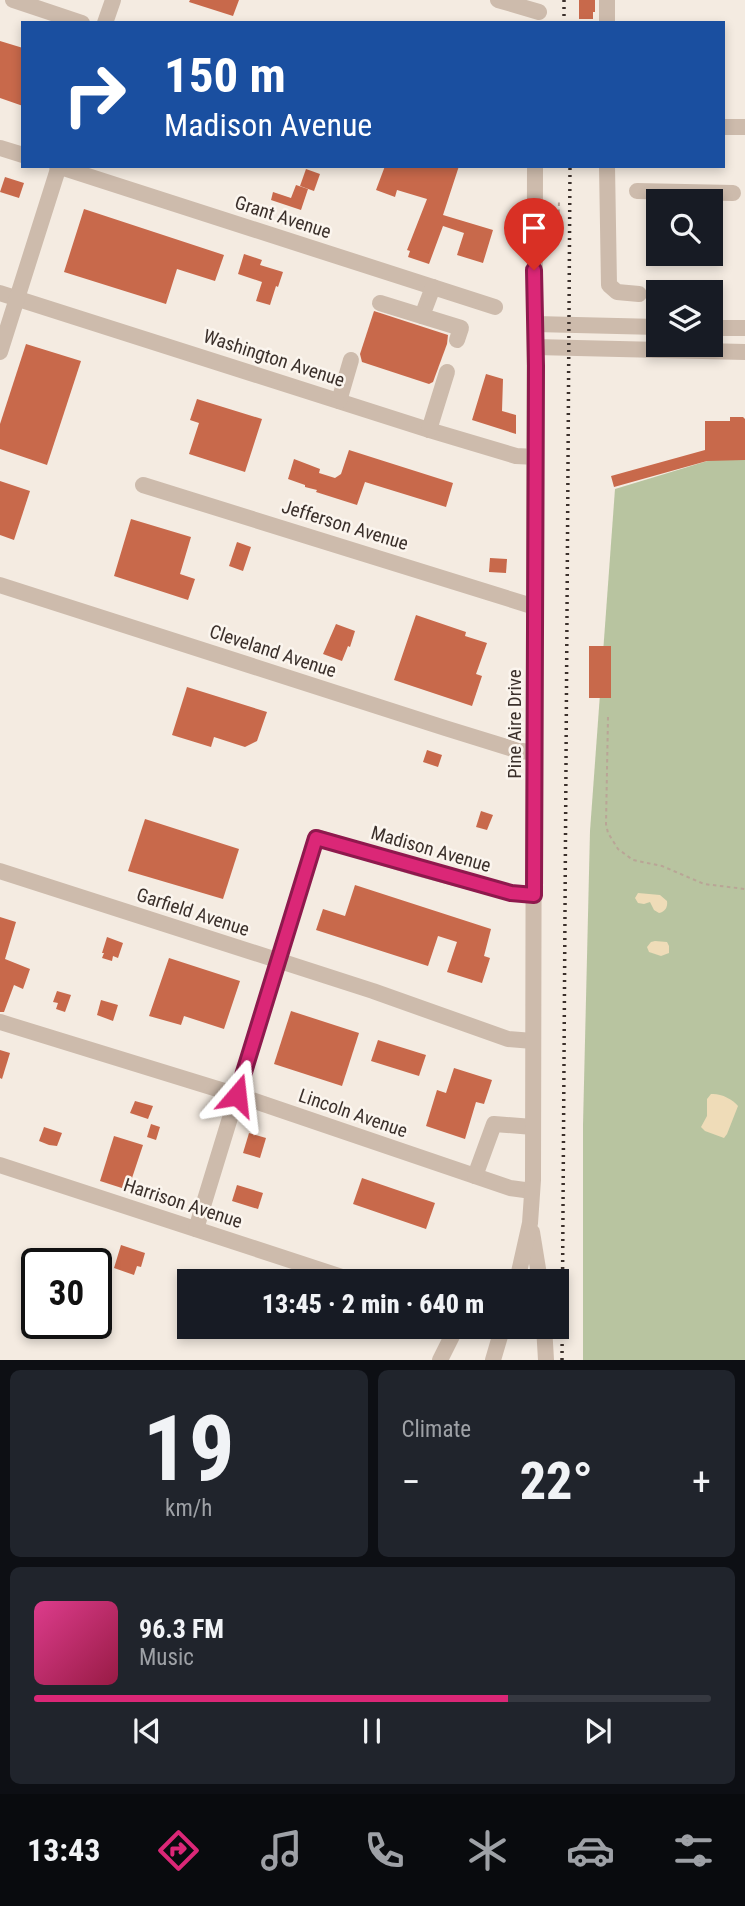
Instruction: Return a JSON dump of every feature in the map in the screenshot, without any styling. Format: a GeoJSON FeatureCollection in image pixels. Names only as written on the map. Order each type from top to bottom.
{"type":"FeatureCollection","features":[{"type":"Feature","properties":{"kind":"street"},"geometry":{"type":"LineString","coordinates":[[13,0],[76,21]]}},
{"type":"Feature","properties":{"kind":"street"},"geometry":{"type":"LineString","coordinates":[[106,21],[113,0]]}},
{"type":"Feature","properties":{"kind":"street"},"geometry":{"type":"LineString","coordinates":[[498,0],[539,12]]}},
{"type":"Feature","properties":{"kind":"street"},"geometry":{"type":"LineString","coordinates":[[607,0],[607,21]]}},
{"type":"Feature","properties":{"kind":"street"},"geometry":{"type":"LineString","coordinates":[[725,127],[745,127]]}},
{"type":"Feature","properties":{"kind":"street"},"geometry":{"type":"LineString","coordinates":[[0,148],[21,154]]}},
{"type":"Feature","properties":{"kind":"street"},"geometry":{"type":"LineString","coordinates":[[0,352],[58,168]]}},
{"type":"Feature","properties":{"kind":"street","name":"Grant Avenue"},"geometry":{"type":"LineString","coordinates":[[65,168],[495,307]]}},
{"type":"Feature","properties":{"kind":"street","name":"Pine Aire Drive"},"geometry":{"type":"LineString","coordinates":[[520,1269],[530,1223],[533,1191],[535,168]]}},
{"type":"Feature","properties":{"kind":"street"},"geometry":{"type":"LineString","coordinates":[[607,168],[609,285],[617,292],[639,294]]}},
{"type":"Feature","properties":{"kind":"street"},"geometry":{"type":"LineString","coordinates":[[637,191],[733,193]]}},
{"type":"Feature","properties":{"kind":"street"},"geometry":{"type":"LineString","coordinates":[[422,316],[432,287]]}},
{"type":"Feature","properties":{"kind":"street","name":"Washington Avenue"},"geometry":{"type":"LineString","coordinates":[[0,293],[429,430],[516,456],[536,457]]}},
{"type":"Feature","properties":{"kind":"street"},"geometry":{"type":"LineString","coordinates":[[380,303],[461,328],[457,340]]}},
{"type":"Feature","properties":{"kind":"street"},"geometry":{"type":"LineString","coordinates":[[535,324],[646,327]]}},
{"type":"Feature","properties":{"kind":"street"},"geometry":{"type":"LineString","coordinates":[[723,328],[745,328]]}},
{"type":"Feature","properties":{"kind":"street"},"geometry":{"type":"LineString","coordinates":[[535,347],[745,352]]}},
{"type":"Feature","properties":{"kind":"street"},"geometry":{"type":"LineString","coordinates":[[339,401],[351,360]]}},
{"type":"Feature","properties":{"kind":"street"},"geometry":{"type":"LineString","coordinates":[[429,430],[447,372]]}},
{"type":"Feature","properties":{"kind":"street","name":"Jefferson Avenue"},"geometry":{"type":"LineString","coordinates":[[143,485],[535,607]]}},
{"type":"Feature","properties":{"kind":"street","name":"Cleveland Avenue"},"geometry":{"type":"LineString","coordinates":[[0,585],[445,728],[516,750],[535,753]]}},
{"type":"Feature","properties":{"kind":"street","name":"Madison Avenue"},"geometry":{"type":"LineString","coordinates":[[278,961],[316,838],[511,893],[534,895]]}},
{"type":"Feature","properties":{"kind":"street","name":"Garfield Avenue"},"geometry":{"type":"LineString","coordinates":[[0,871],[373,991],[508,1039],[533,1041]]}},
{"type":"Feature","properties":{"kind":"street"},"geometry":{"type":"LineString","coordinates":[[196,1229],[278,961]]}},
{"type":"Feature","properties":{"kind":"street","name":"Lincoln Avenue"},"geometry":{"type":"LineString","coordinates":[[0,1022],[237,1095],[515,1189],[533,1191]]}},
{"type":"Feature","properties":{"kind":"street"},"geometry":{"type":"LineString","coordinates":[[475,1176],[494,1124],[533,1127]]}},
{"type":"Feature","properties":{"kind":"street","name":"Harrison Avenue"},"geometry":{"type":"LineString","coordinates":[[0,1165],[318,1269]]}},
{"type":"Feature","properties":{"kind":"street"},"geometry":{"type":"LineString","coordinates":[[530,1223],[538,1269]]}},
{"type":"Feature","properties":{"kind":"street"},"geometry":{"type":"LineString","coordinates":[[440,1360],[450,1339]]}},
{"type":"Feature","properties":{"kind":"street"},"geometry":{"type":"LineString","coordinates":[[493,1360],[498,1339]]}},
{"type":"Feature","properties":{"kind":"street"},"geometry":{"type":"LineString","coordinates":[[545,1339],[546,1360]]}},
{"type":"Feature","properties":{"kind":"path"},"geometry":{"type":"LineString","coordinates":[[558,241],[559,199]]}},
{"type":"Feature","properties":{"kind":"path"},"geometry":{"type":"LineString","coordinates":[[608,717],[606,824],[618,849],[633,860],[662,866],[694,880],[745,889]]}},
{"type":"Feature","properties":{"kind":"green space"},"geometry":{"type":"Polygon","coordinates":[[[714,459],[745,459],[745,1360],[583,1360],[583,1125],[590,831],[615,489],[714,459]]]}},
{"type":"Feature","properties":{"kind":"sand"},"geometry":{"type":"Polygon","coordinates":[[[638,893],[660,895],[667,901],[666,909],[659,913],[650,902],[638,903],[635,898],[638,893]]]}},
{"type":"Feature","properties":{"kind":"sand"},"geometry":{"type":"Polygon","coordinates":[[[655,941],[667,942],[669,953],[661,956],[649,952],[647,947],[655,941]]]}},
{"type":"Feature","properties":{"kind":"sand"},"geometry":{"type":"Polygon","coordinates":[[[711,1094],[726,1097],[738,1106],[724,1138],[701,1127],[707,1116],[707,1099],[711,1094]]]}},
{"type":"Feature","properties":{"kind":"building"},"geometry":{"type":"Polygon","coordinates":[[[239,0],[233,16],[189,2],[239,0]]]}},
{"type":"Feature","properties":{"kind":"building"},"geometry":{"type":"Polygon","coordinates":[[[579,0],[595,0],[593,19],[579,19],[579,0]]]}},
{"type":"Feature","properties":{"kind":"building"},"geometry":{"type":"Polygon","coordinates":[[[0,41],[21,47],[21,105],[0,98],[0,41]]]}},
{"type":"Feature","properties":{"kind":"building"},"geometry":{"type":"Polygon","coordinates":[[[384,168],[458,168],[443,215],[493,230],[483,263],[457,255],[464,233],[443,226],[429,264],[408,257],[410,251],[407,250],[427,199],[397,190],[395,197],[376,190],[384,168]]]}},
{"type":"Feature","properties":{"kind":"building"},"geometry":{"type":"Polygon","coordinates":[[[306,169],[320,174],[314,191],[300,186],[306,169]]]}},
{"type":"Feature","properties":{"kind":"building"},"geometry":{"type":"Polygon","coordinates":[[[5,177],[24,183],[19,198],[0,192],[5,177]]]}},
{"type":"Feature","properties":{"kind":"building"},"geometry":{"type":"Polygon","coordinates":[[[296,185],[308,189],[301,210],[271,200],[273,192],[291,198],[296,185]]]}},
{"type":"Feature","properties":{"kind":"building"},"geometry":{"type":"Polygon","coordinates":[[[84,209],[224,255],[215,281],[177,269],[166,304],[64,272],[84,209]]]}},
{"type":"Feature","properties":{"kind":"building"},"geometry":{"type":"Polygon","coordinates":[[[244,254],[262,260],[260,265],[283,272],[270,305],[256,301],[262,282],[238,274],[244,254]]]}},
{"type":"Feature","properties":{"kind":"building"},"geometry":{"type":"Polygon","coordinates":[[[374,311],[448,335],[433,382],[429,384],[362,362],[360,354],[374,311]]]}},
{"type":"Feature","properties":{"kind":"building"},"geometry":{"type":"Polygon","coordinates":[[[26,344],[81,361],[47,465],[0,449],[0,424],[26,344]]]}},
{"type":"Feature","properties":{"kind":"building"},"geometry":{"type":"Polygon","coordinates":[[[486,374],[503,379],[502,411],[516,415],[516,434],[472,420],[486,374]]]}},
{"type":"Feature","properties":{"kind":"building"},"geometry":{"type":"Polygon","coordinates":[[[197,399],[262,419],[245,472],[189,454],[199,423],[190,420],[197,399]]]}},
{"type":"Feature","properties":{"kind":"building"},"geometry":{"type":"Polygon","coordinates":[[[730,417],[745,419],[745,460],[707,461],[614,487],[611,476],[705,450],[705,421],[730,421],[730,417]]]}},
{"type":"Feature","properties":{"kind":"building"},"geometry":{"type":"Polygon","coordinates":[[[349,450],[453,483],[446,507],[365,482],[357,505],[316,492],[317,490],[288,479],[294,459],[320,469],[319,473],[335,478],[341,474],[349,450]]]}},
{"type":"Feature","properties":{"kind":"building"},"geometry":{"type":"Polygon","coordinates":[[[0,481],[30,491],[14,540],[0,535],[0,481]]]}},
{"type":"Feature","properties":{"kind":"building"},"geometry":{"type":"Polygon","coordinates":[[[131,519],[191,537],[180,574],[195,579],[188,600],[114,576],[131,519]]]}},
{"type":"Feature","properties":{"kind":"building"},"geometry":{"type":"Polygon","coordinates":[[[237,542],[251,547],[243,571],[229,566],[237,542]]]}},
{"type":"Feature","properties":{"kind":"building"},"geometry":{"type":"Polygon","coordinates":[[[490,558],[507,559],[506,573],[489,572],[490,558]]]}},
{"type":"Feature","properties":{"kind":"building"},"geometry":{"type":"Polygon","coordinates":[[[416,615],[466,632],[465,636],[487,643],[476,674],[482,676],[472,706],[394,680],[416,615]]]}},
{"type":"Feature","properties":{"kind":"building"},"geometry":{"type":"Polygon","coordinates":[[[336,624],[355,631],[342,661],[323,654],[336,624]]]}},
{"type":"Feature","properties":{"kind":"building"},"geometry":{"type":"Polygon","coordinates":[[[589,646],[611,646],[611,698],[589,698],[589,646]]]}},
{"type":"Feature","properties":{"kind":"building"},"geometry":{"type":"Polygon","coordinates":[[[187,687],[267,712],[257,741],[245,747],[214,737],[211,747],[172,735],[187,687]]]}},
{"type":"Feature","properties":{"kind":"building"},"geometry":{"type":"Polygon","coordinates":[[[427,750],[442,755],[438,767],[423,762],[427,750]]]}},
{"type":"Feature","properties":{"kind":"building"},"geometry":{"type":"Polygon","coordinates":[[[481,811],[493,815],[487,830],[476,827],[481,811]]]}},
{"type":"Feature","properties":{"kind":"building"},"geometry":{"type":"Polygon","coordinates":[[[145,819],[239,849],[223,899],[128,871],[145,819]]]}},
{"type":"Feature","properties":{"kind":"building"},"geometry":{"type":"Polygon","coordinates":[[[355,885],[491,929],[484,956],[490,958],[482,983],[447,972],[457,942],[438,936],[428,966],[316,930],[323,909],[345,916],[355,885]]]}},
{"type":"Feature","properties":{"kind":"building"},"geometry":{"type":"Polygon","coordinates":[[[0,917],[16,922],[5,959],[30,969],[23,989],[14,985],[4,1012],[0,1012],[0,917]]]}},
{"type":"Feature","properties":{"kind":"building"},"geometry":{"type":"Polygon","coordinates":[[[107,937],[123,943],[118,958],[113,956],[112,961],[102,958],[107,937]]]}},
{"type":"Feature","properties":{"kind":"building"},"geometry":{"type":"Polygon","coordinates":[[[169,958],[240,981],[224,1029],[184,1016],[181,1025],[149,1016],[169,958]]]}},
{"type":"Feature","properties":{"kind":"building"},"geometry":{"type":"Polygon","coordinates":[[[57,991],[71,995],[65,1012],[56,1009],[58,1003],[53,1002],[57,991]]]}},
{"type":"Feature","properties":{"kind":"building"},"geometry":{"type":"Polygon","coordinates":[[[101,1000],[118,1005],[113,1021],[97,1015],[101,1000]]]}},
{"type":"Feature","properties":{"kind":"building"},"geometry":{"type":"Polygon","coordinates":[[[291,1011],[359,1033],[342,1086],[274,1064],[291,1011]]]}},
{"type":"Feature","properties":{"kind":"building"},"geometry":{"type":"Polygon","coordinates":[[[378,1040],[426,1055],[419,1076],[371,1061],[378,1040]]]}},
{"type":"Feature","properties":{"kind":"building"},"geometry":{"type":"Polygon","coordinates":[[[0,1050],[10,1053],[2,1079],[0,1078],[0,1050]]]}},
{"type":"Feature","properties":{"kind":"building"},"geometry":{"type":"Polygon","coordinates":[[[454,1068],[492,1080],[484,1104],[476,1102],[465,1139],[426,1126],[437,1090],[446,1093],[454,1068]]]}},
{"type":"Feature","properties":{"kind":"building"},"geometry":{"type":"Polygon","coordinates":[[[135,1101],[153,1106],[148,1119],[130,1113],[135,1101]]]}},
{"type":"Feature","properties":{"kind":"building"},"geometry":{"type":"Polygon","coordinates":[[[151,1124],[160,1127],[156,1140],[147,1137],[151,1124]]]}},
{"type":"Feature","properties":{"kind":"building"},"geometry":{"type":"Polygon","coordinates":[[[44,1127],[62,1133],[57,1146],[39,1141],[44,1127]]]}},
{"type":"Feature","properties":{"kind":"building"},"geometry":{"type":"Polygon","coordinates":[[[249,1133],[266,1138],[260,1158],[243,1153],[249,1133]]]}},
{"type":"Feature","properties":{"kind":"building"},"geometry":{"type":"Polygon","coordinates":[[[114,1136],[143,1145],[128,1190],[100,1181],[114,1136]]]}},
{"type":"Feature","properties":{"kind":"building"},"geometry":{"type":"Polygon","coordinates":[[[362,1178],[435,1203],[426,1229],[353,1204],[362,1178]]]}},
{"type":"Feature","properties":{"kind":"building"},"geometry":{"type":"Polygon","coordinates":[[[237,1185],[263,1193],[258,1209],[232,1201],[237,1185]]]}},
{"type":"Feature","properties":{"kind":"building"},"geometry":{"type":"Polygon","coordinates":[[[121,1245],[145,1253],[141,1267],[137,1266],[134,1275],[114,1268],[121,1245]]]}},
{"type":"Feature","properties":{"kind":"railway"},"geometry":{"type":"LineString","coordinates":[[564,0],[564,21]]}},
{"type":"Feature","properties":{"kind":"railway"},"geometry":{"type":"LineString","coordinates":[[562,1360],[570,168]]}},
{"type":"Feature","properties":{"kind":"route"},"geometry":{"type":"LineString","coordinates":[[237,1095],[316,838],[511,893],[534,895],[534,270]]}}]}
